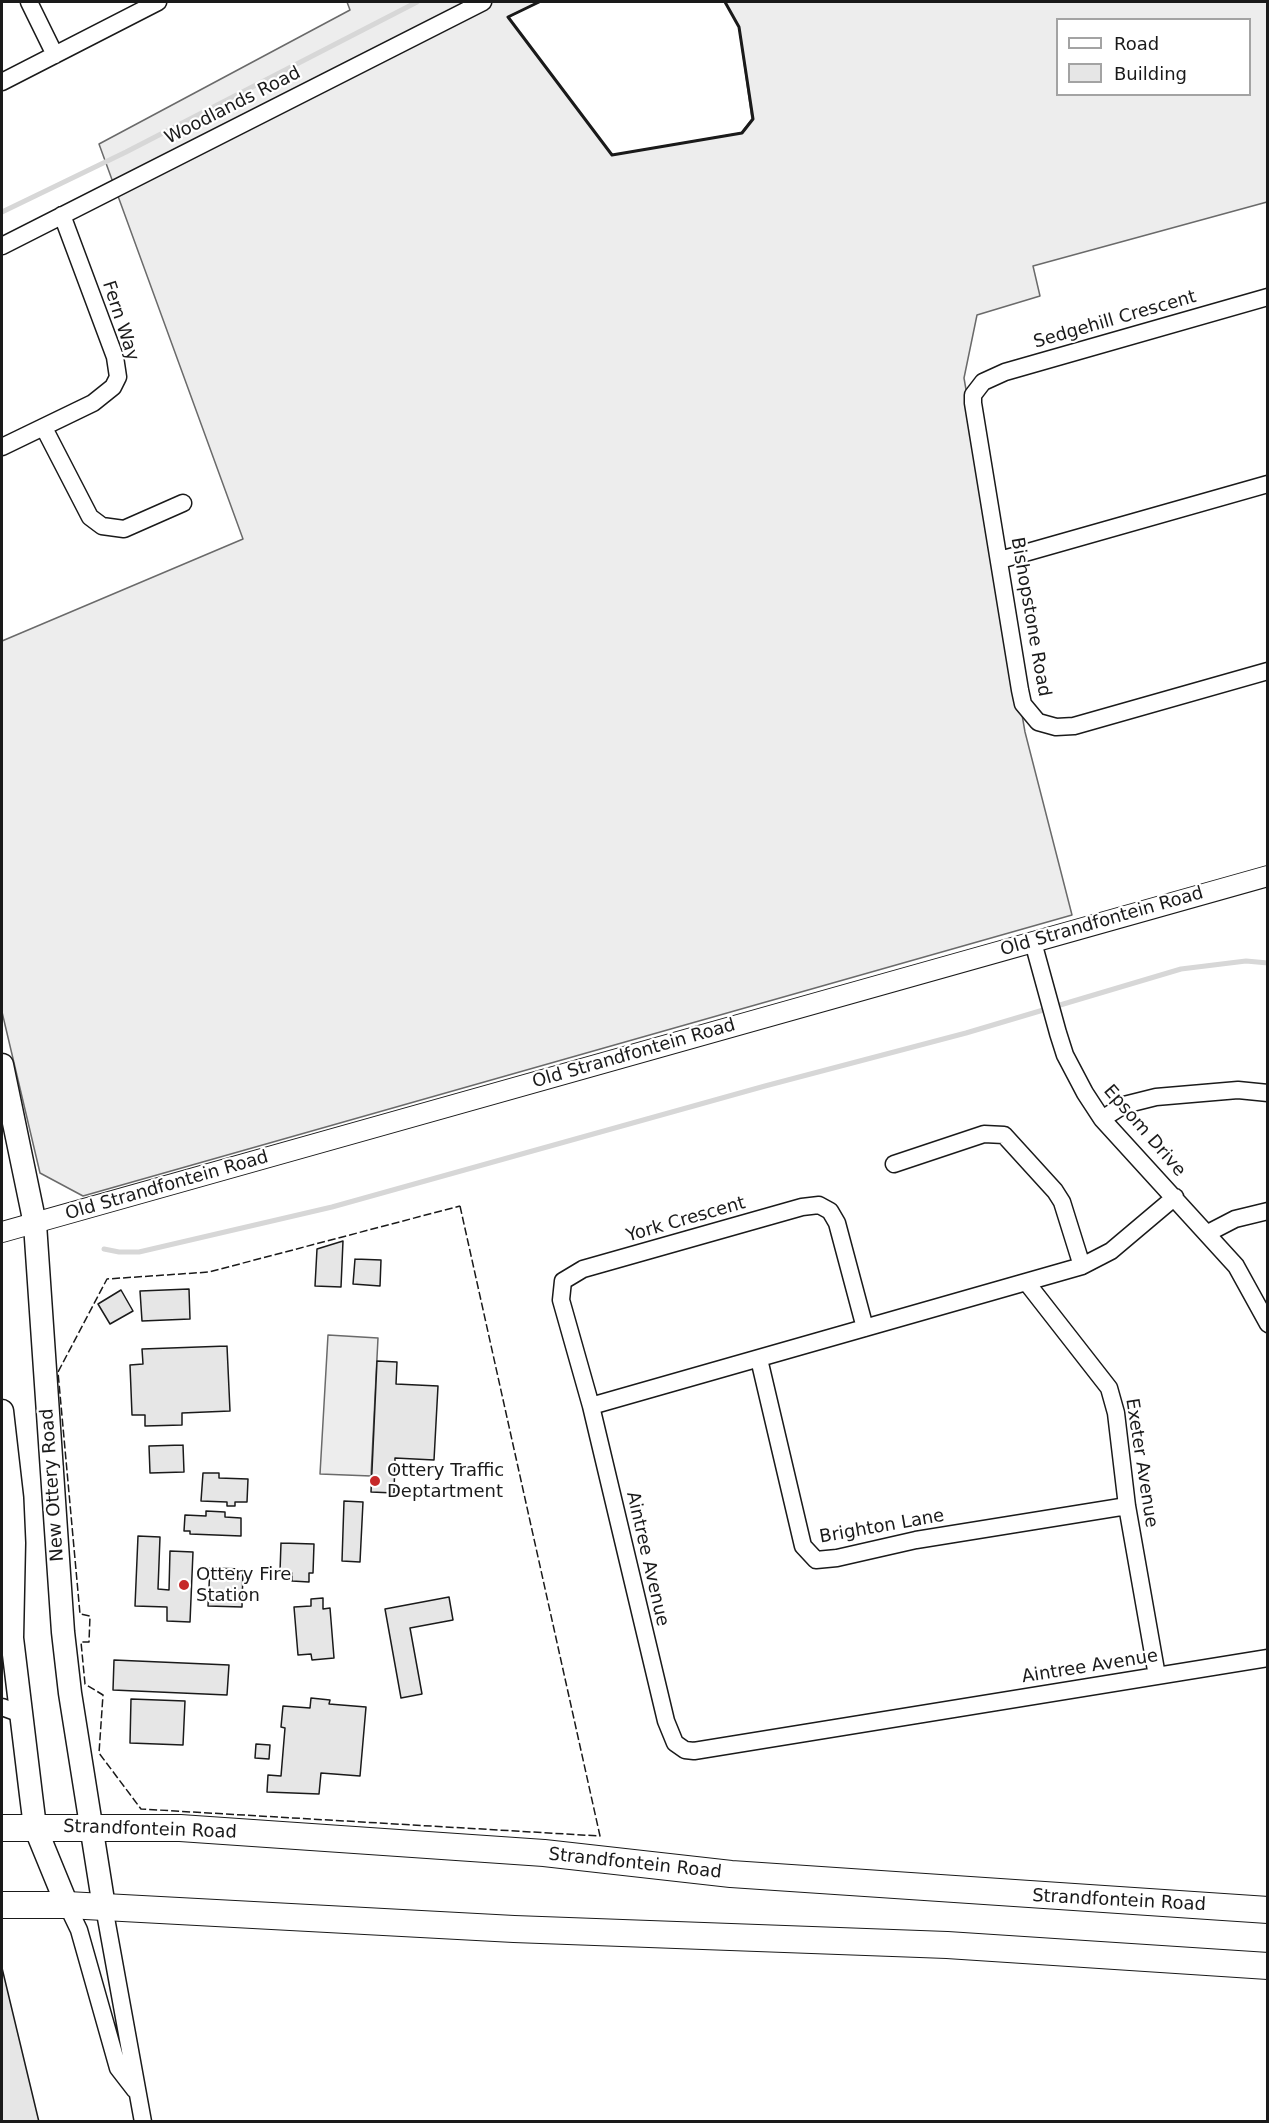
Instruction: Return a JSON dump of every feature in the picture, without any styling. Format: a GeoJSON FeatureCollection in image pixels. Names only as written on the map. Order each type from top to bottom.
{"type":"FeatureCollection","features":[{"type":"Feature","properties":{"kind":"main road","name":"New Ottery Road"},"geometry":{"type":"LineString","coordinates":[[2,1065],[35,1224],[63,1632],[104,1907]]}},
{"type":"Feature","properties":{"kind":"main road"},"geometry":{"type":"LineString","coordinates":[[2,1411],[15,1543],[7,1646],[11,1710],[35,1827],[67,1905]]}},
{"type":"Feature","properties":{"kind":"main road","name":"Strandfontein Road"},"geometry":{"type":"LineString","coordinates":[[2,1828],[180,1828],[501,1850],[731,1874],[1268,1910]]}},
{"type":"Feature","properties":{"kind":"main road"},"geometry":{"type":"LineString","coordinates":[[2,1905],[67,1905],[514,1929],[947,1945],[1268,1966]]}},
{"type":"Feature","properties":{"kind":"street"},"geometry":{"type":"LineString","coordinates":[[28,2],[55,55]]}},
{"type":"Feature","properties":{"kind":"street"},"geometry":{"type":"LineString","coordinates":[[2,82],[158,2]]}},
{"type":"Feature","properties":{"kind":"street","name":"Woodlands Road"},"geometry":{"type":"LineString","coordinates":[[2,246],[483,2]]}},
{"type":"Feature","properties":{"kind":"street","name":"Fern Way"},"geometry":{"type":"LineString","coordinates":[[2,447],[104,396],[113,387],[118,377],[115,357],[62,215]]}},
{"type":"Feature","properties":{"kind":"street","name":"Sedgehill Crescent"},"geometry":{"type":"LineString","coordinates":[[977,388],[982,382],[1005,372],[1268,297]]}},
{"type":"Feature","properties":{"kind":"street","name":"Bishopstone Road"},"geometry":{"type":"LineString","coordinates":[[977,388],[973,403],[1023,704],[1038,722],[1047,726],[1074,726],[1268,671]]}},
{"type":"Feature","properties":{"kind":"street"},"geometry":{"type":"LineString","coordinates":[[44,428],[90,517],[102,526],[124,528],[183,503]]}},
{"type":"Feature","properties":{"kind":"street"},"geometry":{"type":"LineString","coordinates":[[999,560],[1268,484]]}},
{"type":"Feature","properties":{"kind":"street","name":"Old Strandfontein Road"},"geometry":{"type":"LineString","coordinates":[[2,1232],[1268,876]]}},
{"type":"Feature","properties":{"kind":"street","name":"Epsom Drive"},"geometry":{"type":"LineString","coordinates":[[1033,942],[1058,1033],[1073,1073],[1102,1119],[1208,1233],[1241,1274],[1268,1324]]}},
{"type":"Feature","properties":{"kind":"street"},"geometry":{"type":"LineString","coordinates":[[1102,1119],[1124,1105],[1156,1097],[1238,1090],[1268,1093]]}},
{"type":"Feature","properties":{"kind":"street"},"geometry":{"type":"LineString","coordinates":[[894,1164],[984,1134],[996,1133],[1004,1136],[1055,1191],[1062,1202],[1082,1266]]}},
{"type":"Feature","properties":{"kind":"street"},"geometry":{"type":"LineString","coordinates":[[591,1406],[1082,1266],[1111,1251],[1175,1197]]}},
{"type":"Feature","properties":{"kind":"street","name":"York Crescent"},"geometry":{"type":"LineString","coordinates":[[591,1406],[584,1388],[560,1289],[570,1274],[594,1266],[802,1207],[819,1205],[830,1211],[837,1223],[865,1328]]}},
{"type":"Feature","properties":{"kind":"street"},"geometry":{"type":"LineString","coordinates":[[1208,1233],[1235,1219],[1268,1211]]}},
{"type":"Feature","properties":{"kind":"street","name":"Exeter Avenue"},"geometry":{"type":"LineString","coordinates":[[1026,1283],[1109,1388],[1116,1413],[1128,1506],[1157,1676]]}},
{"type":"Feature","properties":{"kind":"street","name":"Brighton Lane"},"geometry":{"type":"LineString","coordinates":[[759,1359],[803,1546],[816,1560],[824,1561],[916,1540],[1128,1506]]}},
{"type":"Feature","properties":{"kind":"street","name":"Aintree Avenue"},"geometry":{"type":"LineString","coordinates":[[591,1406],[666,1721],[675,1743],[685,1750],[694,1751],[1268,1658]]}},
{"type":"Feature","properties":{"kind":"street"},"geometry":{"type":"LineString","coordinates":[[67,1905],[79,1930],[118,2068],[135,2090]]}},
{"type":"Feature","properties":{"kind":"street"},"geometry":{"type":"LineString","coordinates":[[104,1907],[132,2049],[135,2090],[143,2121]]}},
{"type":"Feature","properties":{"kind":"shaded area"},"geometry":{"type":"Polygon","coordinates":[[[347,2],[539,2],[508,17],[612,155],[741,133],[752,119],[739,27],[725,2],[1267,2],[1267,202],[1033,266],[1040,296],[977,315],[964,378],[1025,732],[1072,915],[83,1196],[40,1173],[2,1012],[2,641],[243,539],[99,144],[350,10],[347,2]]]}},
{"type":"Feature","properties":{"kind":"shaded area"},"geometry":{"type":"Polygon","coordinates":[[[328,1335],[378,1338],[371,1476],[320,1474],[328,1335]]]}},
{"type":"Feature","properties":{"kind":"building"},"geometry":{"type":"Polygon","coordinates":[[[343,1241],[341,1287],[315,1286],[317,1249],[343,1241]]]}},
{"type":"Feature","properties":{"kind":"building"},"geometry":{"type":"Polygon","coordinates":[[[355,1259],[381,1260],[380,1286],[353,1284],[355,1259]]]}},
{"type":"Feature","properties":{"kind":"building"},"geometry":{"type":"Polygon","coordinates":[[[189,1289],[190,1319],[142,1321],[140,1291],[189,1289]]]}},
{"type":"Feature","properties":{"kind":"building"},"geometry":{"type":"Polygon","coordinates":[[[121,1290],[133,1311],[110,1324],[98,1304],[121,1290]]]}},
{"type":"Feature","properties":{"kind":"building"},"geometry":{"type":"Polygon","coordinates":[[[227,1346],[230,1411],[182,1413],[182,1425],[145,1426],[145,1415],[132,1415],[130,1365],[143,1364],[142,1349],[227,1346]]]}},
{"type":"Feature","properties":{"kind":"building"},"geometry":{"type":"Polygon","coordinates":[[[377,1361],[397,1362],[396,1384],[438,1386],[434,1460],[395,1458],[394,1493],[371,1492],[377,1361]]]}},
{"type":"Feature","properties":{"kind":"building"},"geometry":{"type":"Polygon","coordinates":[[[183,1445],[184,1472],[150,1473],[149,1446],[183,1445]]]}},
{"type":"Feature","properties":{"kind":"building"},"geometry":{"type":"Polygon","coordinates":[[[203,1473],[219,1473],[219,1478],[248,1479],[247,1502],[235,1502],[235,1506],[227,1506],[227,1502],[201,1501],[203,1473]]]}},
{"type":"Feature","properties":{"kind":"building"},"geometry":{"type":"Polygon","coordinates":[[[344,1501],[363,1502],[360,1562],[342,1561],[344,1501]]]}},
{"type":"Feature","properties":{"kind":"building"},"geometry":{"type":"Polygon","coordinates":[[[206,1511],[225,1512],[225,1517],[241,1518],[241,1536],[190,1534],[190,1531],[184,1531],[185,1515],[206,1516],[206,1511]]]}},
{"type":"Feature","properties":{"kind":"building"},"geometry":{"type":"Polygon","coordinates":[[[138,1536],[160,1537],[158,1589],[169,1590],[170,1551],[193,1552],[190,1622],[167,1621],[167,1607],[135,1606],[138,1536]]]}},
{"type":"Feature","properties":{"kind":"building"},"geometry":{"type":"Polygon","coordinates":[[[281,1543],[314,1544],[313,1573],[309,1573],[309,1582],[292,1581],[292,1573],[280,1572],[281,1543]]]}},
{"type":"Feature","properties":{"kind":"building"},"geometry":{"type":"Polygon","coordinates":[[[210,1568],[243,1569],[242,1607],[208,1606],[210,1568]]]}},
{"type":"Feature","properties":{"kind":"building"},"geometry":{"type":"Polygon","coordinates":[[[449,1597],[453,1620],[410,1628],[422,1694],[401,1698],[385,1609],[449,1597]]]}},
{"type":"Feature","properties":{"kind":"building"},"geometry":{"type":"Polygon","coordinates":[[[323,1598],[323,1609],[330,1608],[334,1658],[312,1660],[311,1654],[298,1655],[294,1607],[311,1606],[311,1599],[323,1598]]]}},
{"type":"Feature","properties":{"kind":"building"},"geometry":{"type":"Polygon","coordinates":[[[114,1660],[229,1665],[227,1695],[113,1690],[114,1660]]]}},
{"type":"Feature","properties":{"kind":"building"},"geometry":{"type":"Polygon","coordinates":[[[311,1698],[330,1700],[329,1704],[366,1707],[360,1776],[321,1773],[319,1794],[267,1792],[268,1775],[281,1776],[285,1728],[281,1727],[283,1706],[310,1708],[311,1698]]]}},
{"type":"Feature","properties":{"kind":"building"},"geometry":{"type":"Polygon","coordinates":[[[131,1699],[185,1701],[183,1745],[130,1743],[131,1699]]]}},
{"type":"Feature","properties":{"kind":"building"},"geometry":{"type":"Polygon","coordinates":[[[256,1744],[270,1745],[269,1759],[255,1758],[256,1744]]]}},
{"type":"Feature","properties":{"kind":"building"},"geometry":{"type":"Polygon","coordinates":[[[2,1968],[39,2122],[2,2122],[2,1968]]]}},
{"type":"Feature","properties":{"kind":"waterway"},"geometry":{"type":"LineString","coordinates":[[2,212],[126,152],[417,2]]}},
{"type":"Feature","properties":{"kind":"waterway"},"geometry":{"type":"LineString","coordinates":[[104,1249],[139,1252],[332,1207],[765,1086],[966,1033],[1181,969],[1246,961],[1268,963]]}},
{"type":"Feature","properties":{"kind":"fence"},"geometry":{"type":"LineString","coordinates":[[460,1206],[600,1836],[141,1809],[99,1753],[103,1695],[85,1684],[81,1642],[89,1642],[90,1616],[80,1614],[58,1372],[107,1279],[209,1272],[460,1206]]}},
{"type":"Feature","properties":{"kind":"wall"},"geometry":{"type":"LineString","coordinates":[[539,2],[508,17],[612,155],[742,133],[753,119],[739,27],[725,2]]}},
{"type":"Feature","properties":{"kind":"place","name":"Ottery Traffic Deptartment"},"geometry":{"type":"Point","coordinates":[375,1481]}},
{"type":"Feature","properties":{"kind":"place","name":"Ottery Fire Station"},"geometry":{"type":"Point","coordinates":[184,1585]}}]}
